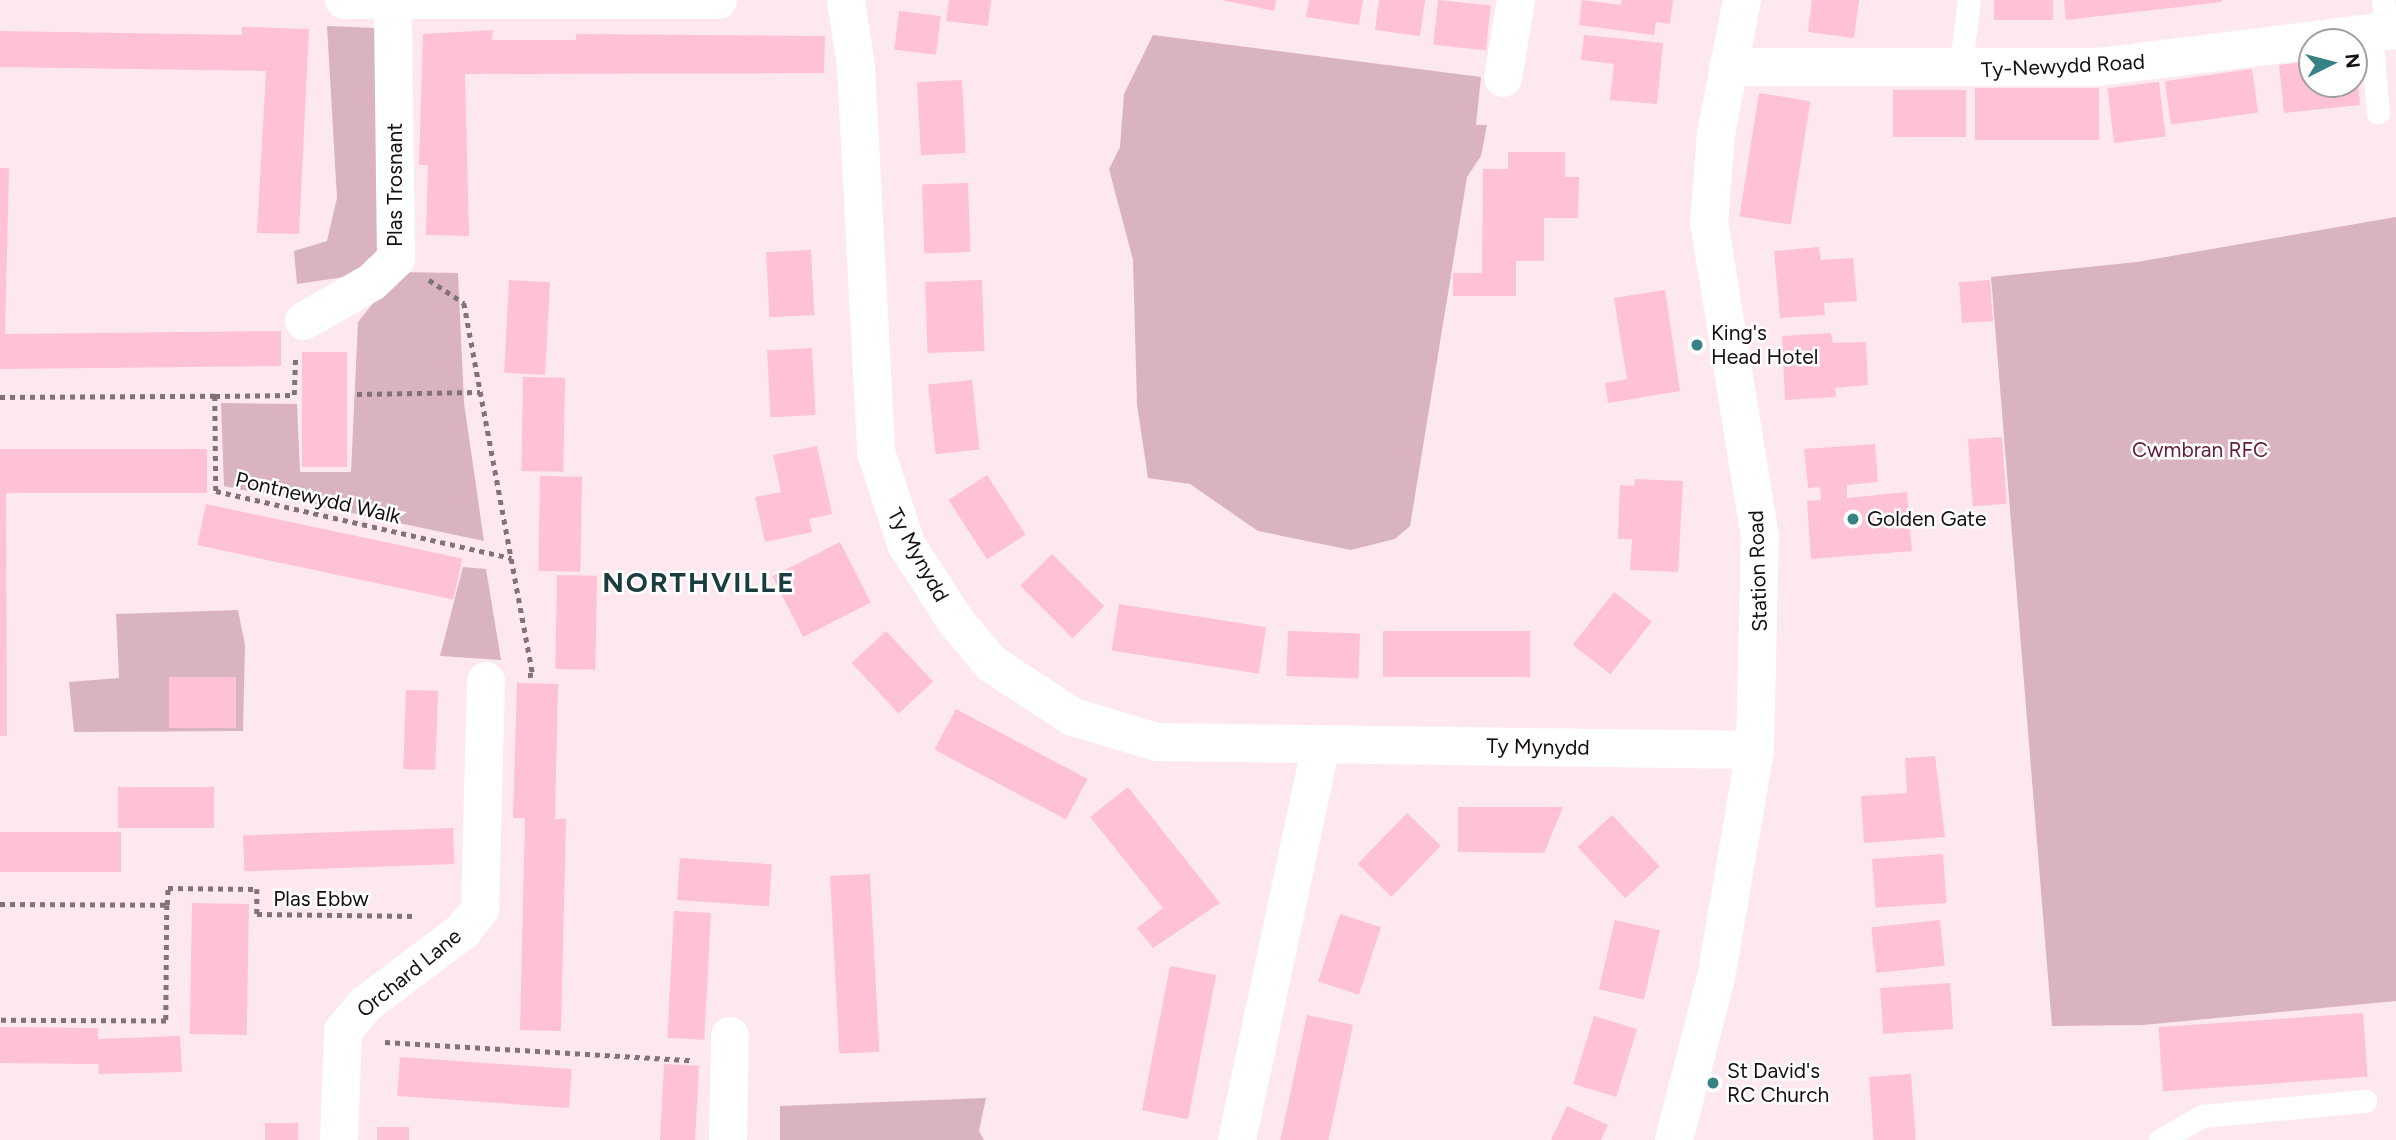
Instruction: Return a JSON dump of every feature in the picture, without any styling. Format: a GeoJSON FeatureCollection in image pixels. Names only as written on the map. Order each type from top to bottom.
{"type":"FeatureCollection","features":[{"type":"Feature","properties":{"kind":"street"},"geometry":{"type":"LineString","coordinates":[[344,0],[718,0]]}},
{"type":"Feature","properties":{"kind":"street","name":"Ty Mynydd"},"geometry":{"type":"LineString","coordinates":[[846,0],[856,67],[876,452],[886,497],[932,588],[992,664],[1073,717],[1157,743],[1755,750]]}},
{"type":"Feature","properties":{"kind":"street"},"geometry":{"type":"LineString","coordinates":[[1503,78],[1516,0]]}},
{"type":"Feature","properties":{"kind":"street","name":"Station Road"},"geometry":{"type":"LineString","coordinates":[[1674,1140],[1716,978],[1755,750],[1760,537],[1709,223],[1728,67],[1742,0]]}},
{"type":"Feature","properties":{"kind":"street","name":"Plas Trosnant"},"geometry":{"type":"LineString","coordinates":[[304,321],[372,282],[396,259],[393,1]]}},
{"type":"Feature","properties":{"kind":"street","name":"Ty-Newydd Road"},"geometry":{"type":"LineString","coordinates":[[1728,67],[1960,71],[2098,67],[2384,24]]}},
{"type":"Feature","properties":{"kind":"street","name":"Orchard Lane"},"geometry":{"type":"LineString","coordinates":[[340,1039],[366,1004],[476,916],[485,881],[486,681]]}},
{"type":"Feature","properties":{"kind":"street"},"geometry":{"type":"LineString","coordinates":[[1237,1140],[1321,745]]}},
{"type":"Feature","properties":{"kind":"street"},"geometry":{"type":"LineString","coordinates":[[339,1140],[340,1039]]}},
{"type":"Feature","properties":{"kind":"street"},"geometry":{"type":"LineString","coordinates":[[728,1140],[730,1049]]}},
{"type":"Feature","properties":{"kind":"lane"},"geometry":{"type":"LineString","coordinates":[[1960,71],[1969,0]]}},
{"type":"Feature","properties":{"kind":"lane"},"geometry":{"type":"LineString","coordinates":[[2378,113],[2384,24]]}},
{"type":"Feature","properties":{"kind":"lane"},"geometry":{"type":"LineString","coordinates":[[2160,1140],[2202,1116],[2365,1101]]}},
{"type":"Feature","properties":{"kind":"path"},"geometry":{"type":"LineString","coordinates":[[396,259],[464,303],[533,675],[486,681]]}},
{"type":"Feature","properties":{"kind":"path"},"geometry":{"type":"LineString","coordinates":[[0,397],[294,395],[296,338],[304,321]]}},
{"type":"Feature","properties":{"kind":"path"},"geometry":{"type":"LineString","coordinates":[[357,394],[480,392]]}},
{"type":"Feature","properties":{"kind":"path","name":"Pontnewydd Walk"},"geometry":{"type":"LineString","coordinates":[[215,396],[216,491],[512,558]]}},
{"type":"Feature","properties":{"kind":"path","name":"Plas Ebbw"},"geometry":{"type":"LineString","coordinates":[[167,905],[167,888],[257,889],[257,915],[476,916]]}},
{"type":"Feature","properties":{"kind":"path"},"geometry":{"type":"LineString","coordinates":[[0,904],[167,905],[166,1021],[0,1020]]}},
{"type":"Feature","properties":{"kind":"path"},"geometry":{"type":"LineString","coordinates":[[340,1039],[730,1049]]}},
{"type":"Feature","properties":{"kind":"green space"},"geometry":{"type":"Polygon","coordinates":[[[327,26],[376,28],[383,252],[371,273],[297,284],[294,251],[327,241],[337,198],[327,26]]]}},
{"type":"Feature","properties":{"kind":"green space"},"geometry":{"type":"Polygon","coordinates":[[[1153,35],[1481,77],[1476,125],[1487,125],[1481,156],[1467,177],[1410,526],[1395,539],[1351,550],[1258,531],[1190,484],[1148,478],[1137,404],[1133,260],[1109,169],[1120,147],[1124,94],[1153,35]]]}},
{"type":"Feature","properties":{"kind":"green space","name":"Cwmbran RFC"},"geometry":{"type":"Polygon","coordinates":[[[2396,217],[2396,1001],[2143,1025],[2052,1026],[1991,277],[2137,262],[2396,217]]]}},
{"type":"Feature","properties":{"kind":"green space"},"geometry":{"type":"Polygon","coordinates":[[[398,272],[458,273],[464,403],[484,541],[224,486],[221,403],[297,404],[300,472],[351,472],[358,322],[398,272]]]}},
{"type":"Feature","properties":{"kind":"green space"},"geometry":{"type":"Polygon","coordinates":[[[463,567],[486,569],[501,660],[440,656],[463,567]]]}},
{"type":"Feature","properties":{"kind":"green space"},"geometry":{"type":"Polygon","coordinates":[[[238,610],[245,645],[243,731],[74,732],[69,682],[119,678],[116,614],[238,610]]]}},
{"type":"Feature","properties":{"kind":"green space"},"geometry":{"type":"Polygon","coordinates":[[[986,1098],[979,1131],[984,1140],[780,1140],[780,1106],[986,1098]]]}},
{"type":"Feature","properties":{"kind":"building"},"geometry":{"type":"Polygon","coordinates":[[[949,0],[991,0],[988,26],[946,21],[949,0]]]}},
{"type":"Feature","properties":{"kind":"building"},"geometry":{"type":"Polygon","coordinates":[[[1222,0],[1276,0],[1274,11],[1222,0]]]}},
{"type":"Feature","properties":{"kind":"building"},"geometry":{"type":"Polygon","coordinates":[[[1309,0],[1363,0],[1359,25],[1306,17],[1309,0]]]}},
{"type":"Feature","properties":{"kind":"building"},"geometry":{"type":"Polygon","coordinates":[[[1379,0],[1425,0],[1420,36],[1375,30],[1379,0]]]}},
{"type":"Feature","properties":{"kind":"building"},"geometry":{"type":"Polygon","coordinates":[[[1438,0],[1491,6],[1486,50],[1433,45],[1438,0]]]}},
{"type":"Feature","properties":{"kind":"building"},"geometry":{"type":"Polygon","coordinates":[[[1582,0],[1621,5],[1622,0],[1673,0],[1670,24],[1656,22],[1654,35],[1579,25],[1582,0]]]}},
{"type":"Feature","properties":{"kind":"building"},"geometry":{"type":"Polygon","coordinates":[[[1812,0],[1859,0],[1854,38],[1808,32],[1812,0]]]}},
{"type":"Feature","properties":{"kind":"building"},"geometry":{"type":"Polygon","coordinates":[[[1994,0],[2053,0],[2053,20],[1994,20],[1994,0]]]}},
{"type":"Feature","properties":{"kind":"building"},"geometry":{"type":"Polygon","coordinates":[[[2064,0],[2222,0],[2222,2],[2066,20],[2064,0]]]}},
{"type":"Feature","properties":{"kind":"building"},"geometry":{"type":"Polygon","coordinates":[[[899,11],[941,16],[936,55],[894,50],[899,11]]]}},
{"type":"Feature","properties":{"kind":"building"},"geometry":{"type":"Polygon","coordinates":[[[242,27],[309,29],[299,234],[257,233],[266,71],[0,67],[0,31],[242,35],[242,27]]]}},
{"type":"Feature","properties":{"kind":"building"},"geometry":{"type":"Polygon","coordinates":[[[493,30],[492,40],[576,40],[576,34],[825,36],[824,73],[465,74],[469,236],[426,235],[428,165],[419,165],[423,34],[493,30]]]}},
{"type":"Feature","properties":{"kind":"building"},"geometry":{"type":"Polygon","coordinates":[[[1584,35],[1663,43],[1657,104],[1610,100],[1614,64],[1581,60],[1584,35]]]}},
{"type":"Feature","properties":{"kind":"building"},"geometry":{"type":"Polygon","coordinates":[[[2298,63],[2298,98],[2359,98],[2360,105],[2284,113],[2279,65],[2298,63]]]}},
{"type":"Feature","properties":{"kind":"building"},"geometry":{"type":"Polygon","coordinates":[[[2252,69],[2258,113],[2171,125],[2165,81],[2252,69]]]}},
{"type":"Feature","properties":{"kind":"building"},"geometry":{"type":"Polygon","coordinates":[[[962,80],[966,153],[921,155],[917,82],[962,80]]]}},
{"type":"Feature","properties":{"kind":"building"},"geometry":{"type":"Polygon","coordinates":[[[2159,82],[2166,137],[2114,143],[2107,88],[2159,82]]]}},
{"type":"Feature","properties":{"kind":"building"},"geometry":{"type":"Polygon","coordinates":[[[1975,88],[2099,88],[2099,140],[1975,140],[1975,88]]]}},
{"type":"Feature","properties":{"kind":"building"},"geometry":{"type":"Polygon","coordinates":[[[1893,90],[1966,90],[1966,137],[1893,137],[1893,90]]]}},
{"type":"Feature","properties":{"kind":"building"},"geometry":{"type":"Polygon","coordinates":[[[1759,93],[1810,101],[1791,225],[1739,216],[1759,93]]]}},
{"type":"Feature","properties":{"kind":"building"},"geometry":{"type":"Polygon","coordinates":[[[1508,152],[1565,152],[1565,177],[1579,177],[1578,218],[1544,218],[1544,261],[1516,261],[1516,296],[1453,296],[1453,273],[1482,273],[1483,169],[1508,169],[1508,152]]]}},
{"type":"Feature","properties":{"kind":"building"},"geometry":{"type":"Polygon","coordinates":[[[0,168],[9,168],[5,334],[281,331],[281,366],[0,369],[0,168]]]}},
{"type":"Feature","properties":{"kind":"building"},"geometry":{"type":"Polygon","coordinates":[[[968,183],[970,252],[924,254],[922,185],[968,183]]]}},
{"type":"Feature","properties":{"kind":"building"},"geometry":{"type":"Polygon","coordinates":[[[1819,247],[1821,260],[1853,258],[1857,301],[1824,303],[1825,315],[1780,318],[1774,251],[1819,247]]]}},
{"type":"Feature","properties":{"kind":"building"},"geometry":{"type":"Polygon","coordinates":[[[811,250],[814,315],[769,317],[766,252],[811,250]]]}},
{"type":"Feature","properties":{"kind":"building"},"geometry":{"type":"Polygon","coordinates":[[[509,280],[550,282],[545,375],[504,373],[509,280]]]}},
{"type":"Feature","properties":{"kind":"building"},"geometry":{"type":"Polygon","coordinates":[[[982,280],[984,351],[928,353],[925,282],[982,280]]]}},
{"type":"Feature","properties":{"kind":"building"},"geometry":{"type":"Polygon","coordinates":[[[1990,280],[1993,321],[1962,323],[1959,282],[1990,280]]]}},
{"type":"Feature","properties":{"kind":"building"},"geometry":{"type":"Polygon","coordinates":[[[1665,290],[1680,391],[1608,403],[1605,383],[1627,379],[1614,298],[1665,290]]]}},
{"type":"Feature","properties":{"kind":"building"},"geometry":{"type":"Polygon","coordinates":[[[1831,333],[1833,343],[1866,342],[1868,385],[1835,388],[1836,397],[1785,400],[1782,336],[1831,333]]]}},
{"type":"Feature","properties":{"kind":"building"},"geometry":{"type":"Polygon","coordinates":[[[812,348],[816,415],[771,417],[767,350],[812,348]]]}},
{"type":"Feature","properties":{"kind":"building"},"geometry":{"type":"Polygon","coordinates":[[[302,352],[347,352],[347,467],[302,467],[302,352]]]}},
{"type":"Feature","properties":{"kind":"building"},"geometry":{"type":"Polygon","coordinates":[[[523,377],[565,378],[563,472],[521,471],[523,377]]]}},
{"type":"Feature","properties":{"kind":"building"},"geometry":{"type":"Polygon","coordinates":[[[972,380],[979,450],[936,454],[928,385],[972,380]]]}},
{"type":"Feature","properties":{"kind":"building"},"geometry":{"type":"Polygon","coordinates":[[[2002,437],[2007,504],[1973,506],[1968,439],[2002,437]]]}},
{"type":"Feature","properties":{"kind":"building"},"geometry":{"type":"Polygon","coordinates":[[[1875,444],[1878,482],[1847,485],[1847,498],[1907,492],[1912,551],[1811,559],[1807,501],[1821,500],[1820,487],[1808,488],[1804,449],[1875,444]]]}},
{"type":"Feature","properties":{"kind":"building"},"geometry":{"type":"Polygon","coordinates":[[[817,446],[832,514],[809,519],[812,532],[765,542],[755,497],[781,492],[773,455],[817,446]]]}},
{"type":"Feature","properties":{"kind":"building"},"geometry":{"type":"Polygon","coordinates":[[[0,449],[207,449],[207,493],[6,493],[7,736],[0,736],[0,449]]]}},
{"type":"Feature","properties":{"kind":"building"},"geometry":{"type":"Polygon","coordinates":[[[987,475],[1026,535],[987,560],[948,500],[987,475]]]}},
{"type":"Feature","properties":{"kind":"building"},"geometry":{"type":"Polygon","coordinates":[[[540,476],[582,477],[580,572],[538,571],[540,476]]]}},
{"type":"Feature","properties":{"kind":"building"},"geometry":{"type":"Polygon","coordinates":[[[1635,479],[1683,481],[1678,572],[1630,570],[1632,539],[1618,539],[1620,485],[1634,486],[1635,479]]]}},
{"type":"Feature","properties":{"kind":"building"},"geometry":{"type":"Polygon","coordinates":[[[206,504],[462,558],[454,600],[197,545],[206,504]]]}},
{"type":"Feature","properties":{"kind":"building"},"geometry":{"type":"Polygon","coordinates":[[[840,542],[871,603],[803,637],[772,577],[840,542]]]}},
{"type":"Feature","properties":{"kind":"building"},"geometry":{"type":"Polygon","coordinates":[[[1052,554],[1104,606],[1073,638],[1020,586],[1052,554]]]}},
{"type":"Feature","properties":{"kind":"building"},"geometry":{"type":"Polygon","coordinates":[[[557,575],[597,576],[595,670],[555,669],[557,575]]]}},
{"type":"Feature","properties":{"kind":"building"},"geometry":{"type":"Polygon","coordinates":[[[1614,592],[1652,622],[1611,674],[1573,645],[1614,592]]]}},
{"type":"Feature","properties":{"kind":"building"},"geometry":{"type":"Polygon","coordinates":[[[1119,604],[1266,627],[1259,674],[1112,650],[1119,604]]]}},
{"type":"Feature","properties":{"kind":"building"},"geometry":{"type":"Polygon","coordinates":[[[886,631],[933,681],[899,714],[852,663],[886,631]]]}},
{"type":"Feature","properties":{"kind":"building"},"geometry":{"type":"Polygon","coordinates":[[[1288,631],[1360,634],[1358,678],[1286,676],[1288,631]]]}},
{"type":"Feature","properties":{"kind":"building"},"geometry":{"type":"Polygon","coordinates":[[[1383,631],[1530,631],[1530,677],[1383,677],[1383,631]]]}},
{"type":"Feature","properties":{"kind":"building"},"geometry":{"type":"Polygon","coordinates":[[[169,677],[236,677],[236,728],[169,728],[169,677]]]}},
{"type":"Feature","properties":{"kind":"building"},"geometry":{"type":"Polygon","coordinates":[[[517,683],[558,684],[555,819],[566,819],[561,1031],[520,1030],[525,818],[513,818],[517,683]]]}},
{"type":"Feature","properties":{"kind":"building"},"geometry":{"type":"Polygon","coordinates":[[[406,690],[438,691],[435,770],[403,769],[406,690]]]}},
{"type":"Feature","properties":{"kind":"building"},"geometry":{"type":"Polygon","coordinates":[[[956,709],[1088,779],[1066,820],[934,750],[956,709]]]}},
{"type":"Feature","properties":{"kind":"building"},"geometry":{"type":"Polygon","coordinates":[[[1935,756],[1945,837],[1864,843],[1861,796],[1907,793],[1905,758],[1935,756]]]}},
{"type":"Feature","properties":{"kind":"building"},"geometry":{"type":"Polygon","coordinates":[[[118,787],[214,787],[214,828],[118,828],[118,787]]]}},
{"type":"Feature","properties":{"kind":"building"},"geometry":{"type":"Polygon","coordinates":[[[1128,787],[1220,903],[1153,948],[1137,928],[1163,908],[1090,817],[1128,787]]]}},
{"type":"Feature","properties":{"kind":"building"},"geometry":{"type":"Polygon","coordinates":[[[1458,807],[1563,807],[1544,853],[1458,852],[1458,807]]]}},
{"type":"Feature","properties":{"kind":"building"},"geometry":{"type":"Polygon","coordinates":[[[1407,813],[1441,846],[1391,897],[1358,864],[1407,813]]]}},
{"type":"Feature","properties":{"kind":"building"},"geometry":{"type":"Polygon","coordinates":[[[1612,815],[1660,866],[1625,898],[1578,847],[1612,815]]]}},
{"type":"Feature","properties":{"kind":"building"},"geometry":{"type":"Polygon","coordinates":[[[453,828],[454,864],[244,871],[243,835],[453,828]]]}},
{"type":"Feature","properties":{"kind":"building"},"geometry":{"type":"Polygon","coordinates":[[[0,832],[121,832],[121,872],[0,872],[0,832]]]}},
{"type":"Feature","properties":{"kind":"building"},"geometry":{"type":"Polygon","coordinates":[[[1943,854],[1946,903],[1876,908],[1872,859],[1943,854]]]}},
{"type":"Feature","properties":{"kind":"building"},"geometry":{"type":"Polygon","coordinates":[[[680,858],[772,864],[769,906],[677,900],[680,858]]]}},
{"type":"Feature","properties":{"kind":"building"},"geometry":{"type":"Polygon","coordinates":[[[870,874],[879,1052],[839,1054],[830,876],[870,874]]]}},
{"type":"Feature","properties":{"kind":"building"},"geometry":{"type":"Polygon","coordinates":[[[192,903],[249,904],[247,1035],[190,1034],[192,903]]]}},
{"type":"Feature","properties":{"kind":"building"},"geometry":{"type":"Polygon","coordinates":[[[674,911],[711,913],[704,1040],[667,1038],[674,911]]]}},
{"type":"Feature","properties":{"kind":"building"},"geometry":{"type":"Polygon","coordinates":[[[1340,914],[1381,927],[1359,995],[1318,982],[1340,914]]]}},
{"type":"Feature","properties":{"kind":"building"},"geometry":{"type":"Polygon","coordinates":[[[1615,920],[1660,930],[1644,1000],[1599,989],[1615,920]]]}},
{"type":"Feature","properties":{"kind":"building"},"geometry":{"type":"Polygon","coordinates":[[[1940,920],[1945,966],[1876,973],[1871,927],[1940,920]]]}},
{"type":"Feature","properties":{"kind":"building"},"geometry":{"type":"Polygon","coordinates":[[[1170,966],[1216,975],[1188,1119],[1142,1110],[1170,966]]]}},
{"type":"Feature","properties":{"kind":"building"},"geometry":{"type":"Polygon","coordinates":[[[1950,983],[1953,1029],[1883,1034],[1880,988],[1950,983]]]}},
{"type":"Feature","properties":{"kind":"building"},"geometry":{"type":"Polygon","coordinates":[[[2363,1013],[2367,1077],[2163,1091],[2158,1027],[2363,1013]]]}},
{"type":"Feature","properties":{"kind":"building"},"geometry":{"type":"Polygon","coordinates":[[[1307,1015],[1353,1025],[1328,1140],[1280,1140],[1307,1015]]]}},
{"type":"Feature","properties":{"kind":"building"},"geometry":{"type":"Polygon","coordinates":[[[1594,1016],[1637,1029],[1616,1097],[1573,1084],[1594,1016]]]}},
{"type":"Feature","properties":{"kind":"building"},"geometry":{"type":"Polygon","coordinates":[[[0,1027],[98,1028],[98,1039],[180,1036],[182,1072],[99,1074],[98,1064],[0,1063],[0,1027]]]}},
{"type":"Feature","properties":{"kind":"building"},"geometry":{"type":"Polygon","coordinates":[[[400,1057],[572,1069],[569,1108],[397,1096],[400,1057]]]}},
{"type":"Feature","properties":{"kind":"building"},"geometry":{"type":"Polygon","coordinates":[[[664,1064],[699,1066],[695,1140],[660,1140],[664,1064]]]}},
{"type":"Feature","properties":{"kind":"building"},"geometry":{"type":"Polygon","coordinates":[[[1911,1074],[1916,1140],[1874,1140],[1869,1077],[1911,1074]]]}},
{"type":"Feature","properties":{"kind":"building"},"geometry":{"type":"Polygon","coordinates":[[[1567,1106],[1608,1125],[1601,1140],[1551,1140],[1567,1106]]]}},
{"type":"Feature","properties":{"kind":"building"},"geometry":{"type":"Polygon","coordinates":[[[265,1123],[298,1123],[298,1140],[265,1140],[265,1123]]]}},
{"type":"Feature","properties":{"kind":"building"},"geometry":{"type":"Polygon","coordinates":[[[377,1127],[409,1127],[409,1140],[377,1140],[377,1127]]]}},
{"type":"Feature","properties":{"kind":"place","name":"King's Head Hotel"},"geometry":{"type":"Point","coordinates":[1697,345]}},
{"type":"Feature","properties":{"kind":"place","name":"Golden Gate"},"geometry":{"type":"Point","coordinates":[1853,519]}},
{"type":"Feature","properties":{"kind":"place","name":"St David's RC Church"},"geometry":{"type":"Point","coordinates":[1713,1083]}},
{"type":"Feature","properties":{"kind":"district","name":"NORTHVILLE"},"geometry":{"type":"Point","coordinates":[699,582]}}]}
